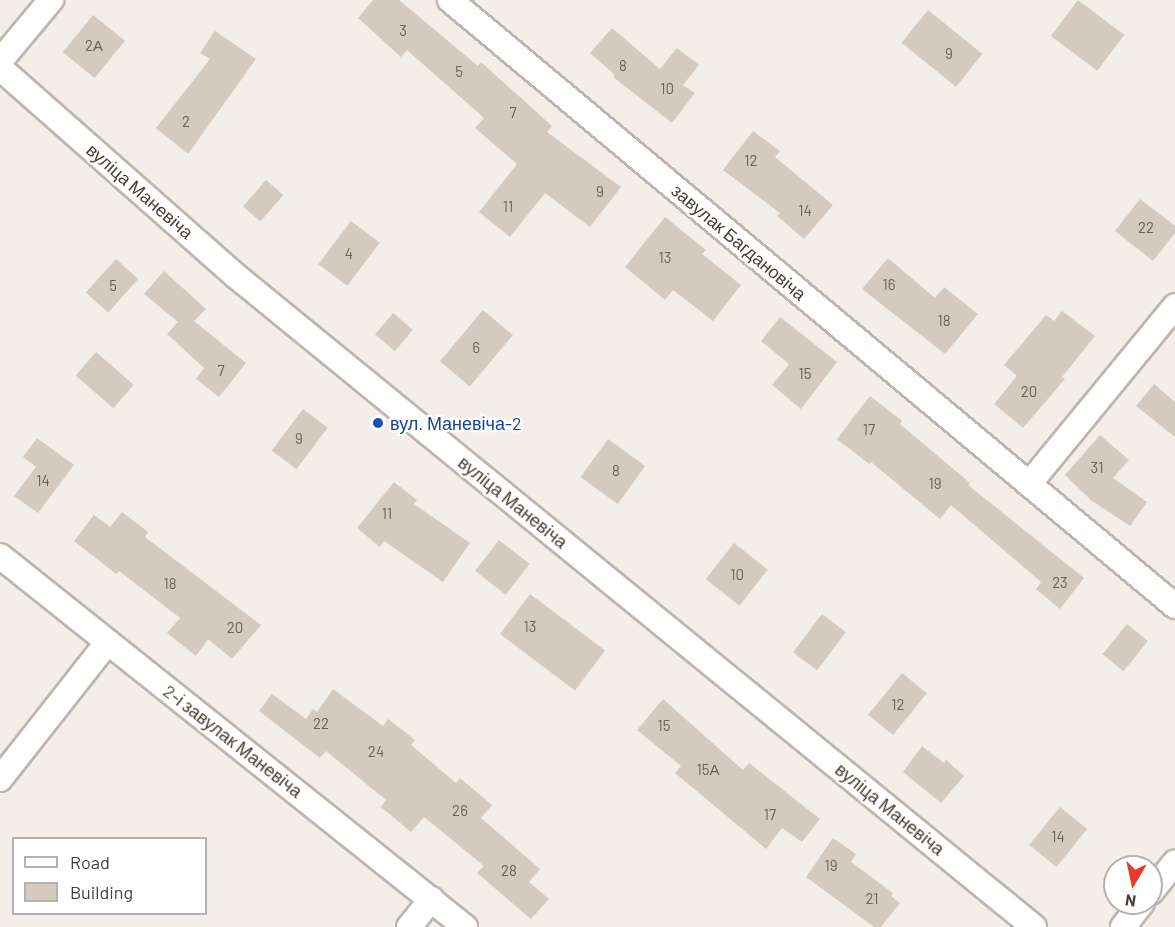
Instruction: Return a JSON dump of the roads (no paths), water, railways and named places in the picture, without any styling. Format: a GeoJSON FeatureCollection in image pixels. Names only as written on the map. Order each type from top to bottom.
{"type":"FeatureCollection","features":[{"type":"Feature","properties":{"kind":"street"},"geometry":{"type":"LineString","coordinates":[[0,61],[51,0]]}},
{"type":"Feature","properties":{"kind":"street","name":"завулак Багдановіча"},"geometry":{"type":"LineString","coordinates":[[450,0],[1175,606]]}},
{"type":"Feature","properties":{"kind":"street","name":"вуліца Маневіча"},"geometry":{"type":"LineString","coordinates":[[0,68],[236,276],[1034,927]]}},
{"type":"Feature","properties":{"kind":"street"},"geometry":{"type":"LineString","coordinates":[[1029,484],[1175,306]]}},
{"type":"Feature","properties":{"kind":"street","name":"2-і завулак Маневіча"},"geometry":{"type":"LineString","coordinates":[[0,556],[465,927]]}},
{"type":"Feature","properties":{"kind":"street"},"geometry":{"type":"LineString","coordinates":[[0,779],[108,642]]}},
{"type":"Feature","properties":{"kind":"street"},"geometry":{"type":"LineString","coordinates":[[1163,877],[1175,862]]}},
{"type":"Feature","properties":{"kind":"street"},"geometry":{"type":"LineString","coordinates":[[409,927],[432,899]]}},
{"type":"Feature","properties":{"kind":"street"},"geometry":{"type":"LineString","coordinates":[[1123,927],[1132,915]]}},
{"type":"Feature","properties":{"kind":"place","name":"вул. Маневіча-2"},"geometry":{"type":"Point","coordinates":[378,423]}}]}
